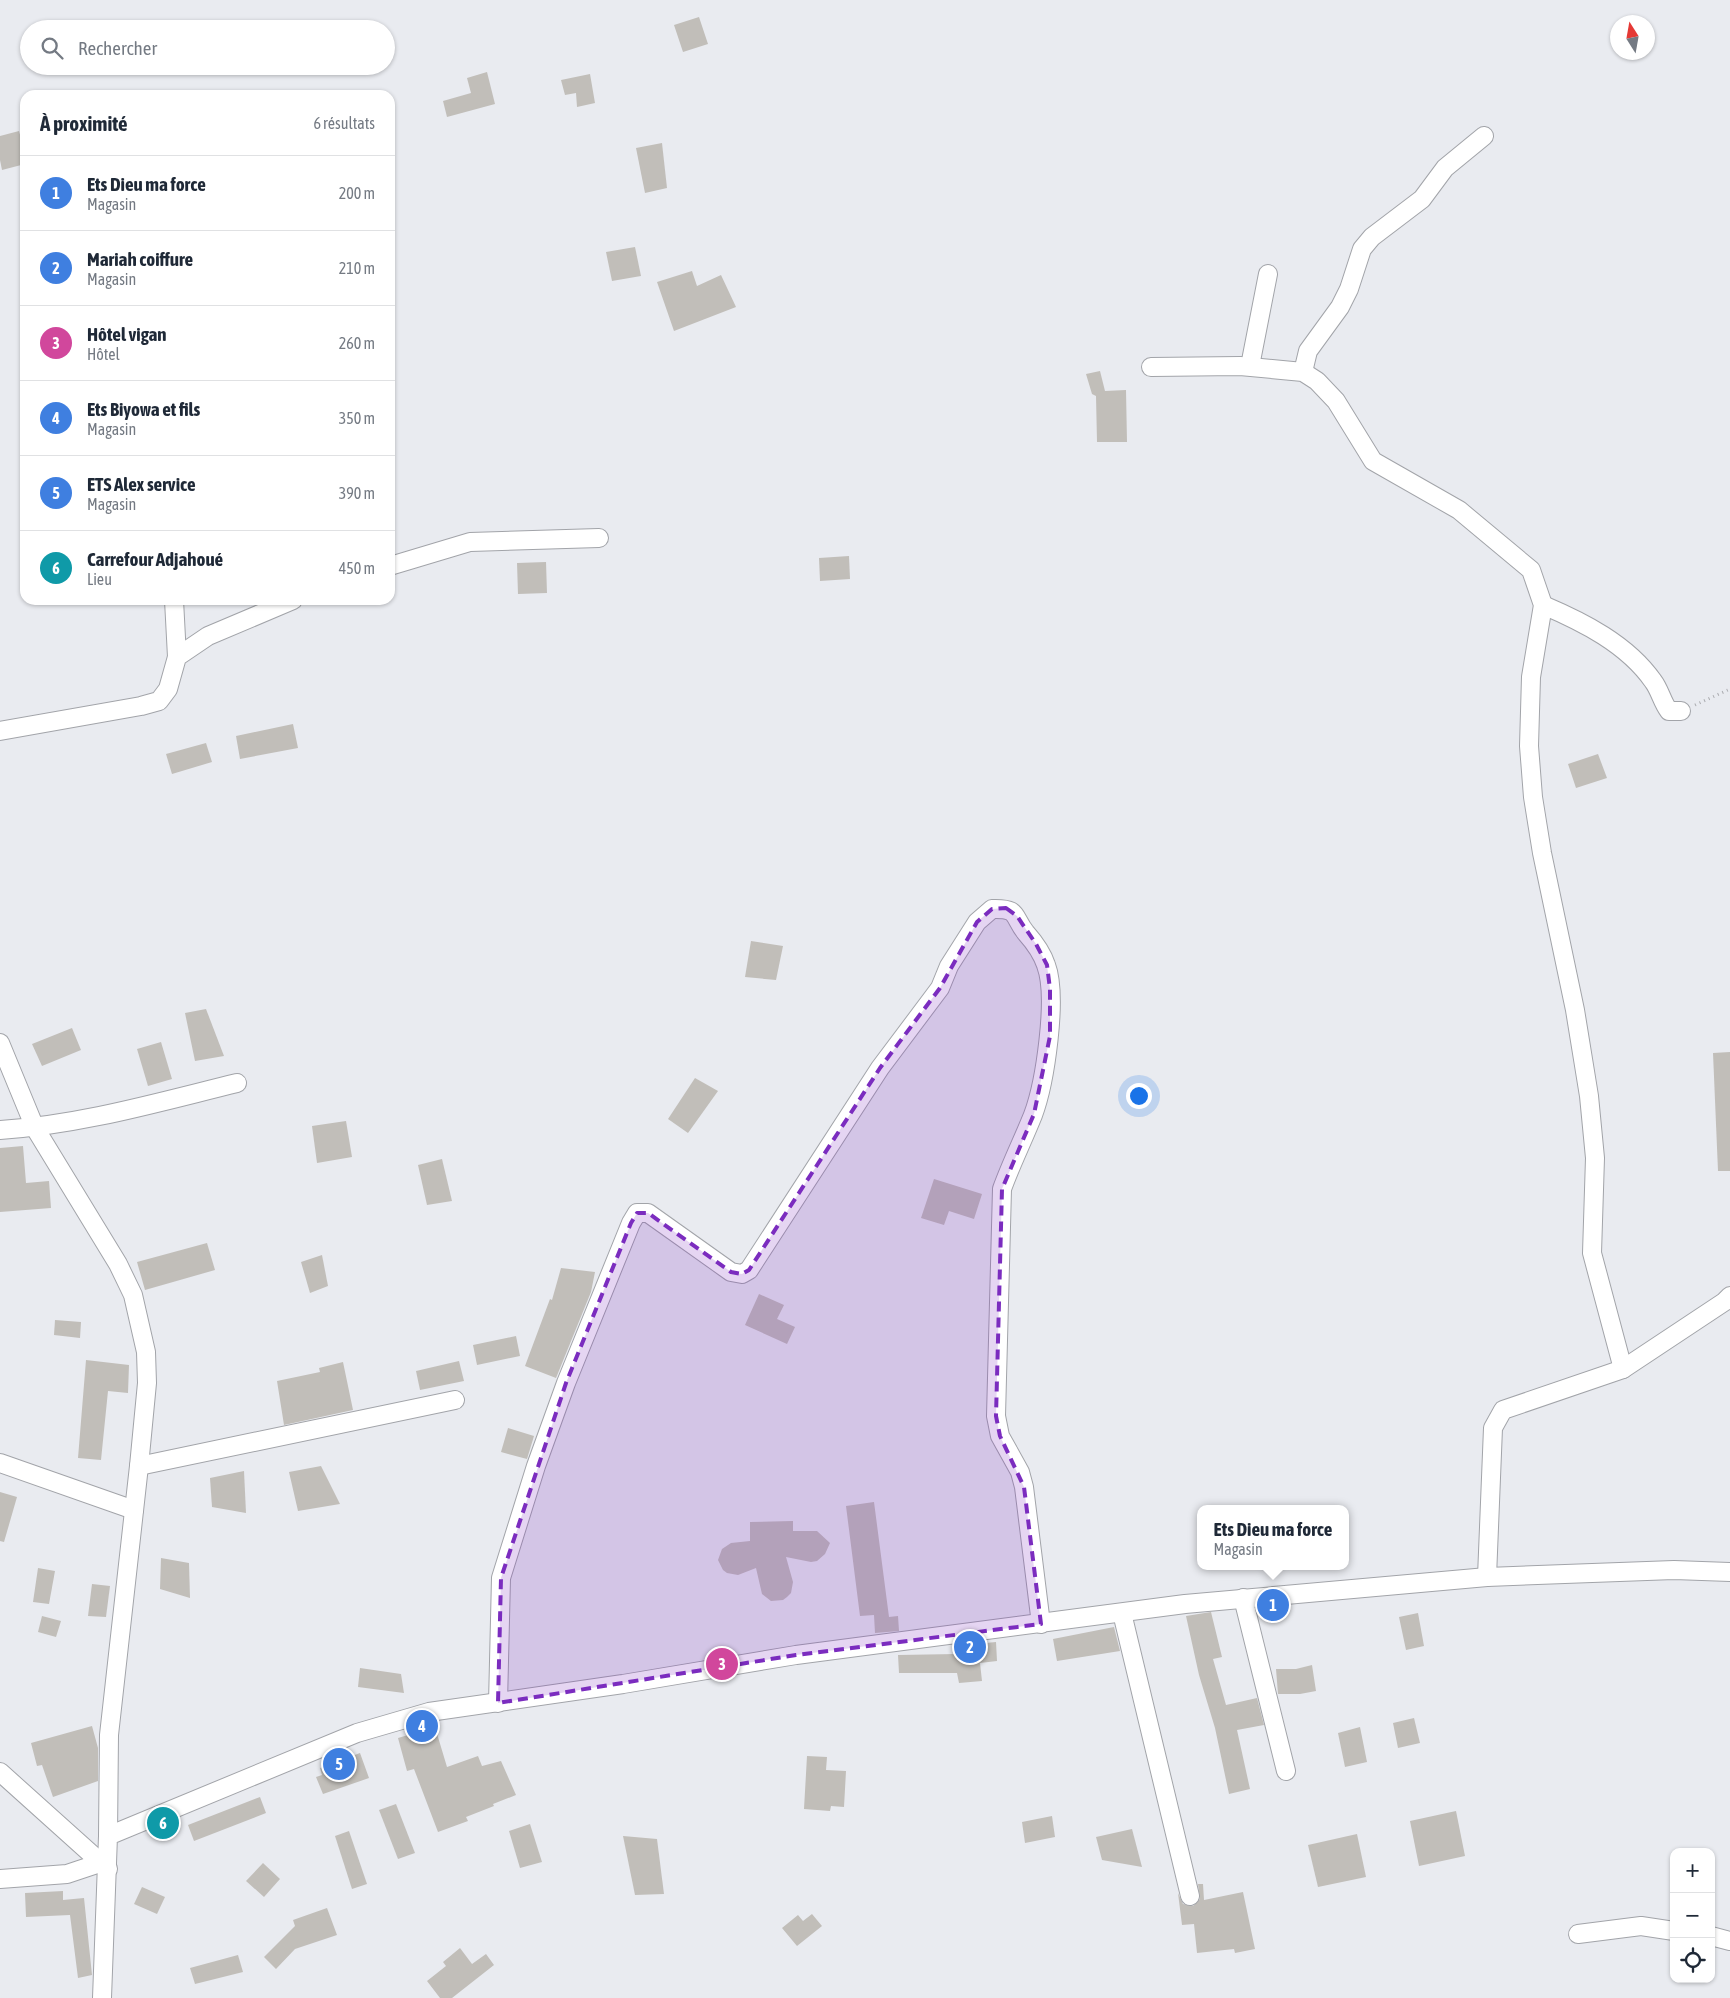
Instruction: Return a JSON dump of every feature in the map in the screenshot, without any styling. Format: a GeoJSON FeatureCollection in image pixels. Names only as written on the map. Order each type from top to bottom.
{"type":"FeatureCollection","features":[{"type":"Feature","properties":{"kind":"street"},"geometry":{"type":"LineString","coordinates":[[1303,372],[1308,351],[1340,307],[1349,289],[1362,249],[1372,237],[1422,199],[1445,168],[1484,136]]}},
{"type":"Feature","properties":{"kind":"street"},"geometry":{"type":"LineString","coordinates":[[1250,366],[1268,274]]}},
{"type":"Feature","properties":{"kind":"street"},"geometry":{"type":"LineString","coordinates":[[1151,367],[1250,366],[1303,372],[1317,381],[1336,401],[1373,461],[1459,510],[1531,570],[1543,605],[1531,677],[1530,746],[1533,797],[1542,854],[1575,1010],[1589,1096],[1595,1158],[1592,1253],[1623,1370]]}},
{"type":"Feature","properties":{"kind":"street"},"geometry":{"type":"LineString","coordinates":[[395,564],[470,542],[599,538]]}},
{"type":"Feature","properties":{"kind":"street"},"geometry":{"type":"LineString","coordinates":[[0,731],[159,701],[168,689],[178,657],[174,605]]}},
{"type":"Feature","properties":{"kind":"street"},"geometry":{"type":"LineString","coordinates":[[178,657],[208,636],[279,605]]}},
{"type":"Feature","properties":{"kind":"street"},"geometry":{"type":"LineString","coordinates":[[1543,605],[1581,621],[1620,647],[1651,677],[1669,711],[1681,711]]}},
{"type":"Feature","properties":{"kind":"street"},"geometry":{"type":"LineString","coordinates":[[498,1703],[501,1578],[536,1466],[566,1383],[631,1223],[638,1213],[648,1213],[731,1272],[742,1274],[749,1270],[880,1068],[940,988],[949,966],[977,922],[992,909],[1006,908],[1017,916],[1023,929],[1036,944],[1047,965],[1050,989],[1050,1036],[1034,1114],[1011,1164],[1002,1189],[996,1416],[1000,1436],[1020,1472],[1024,1487],[1041,1624]]}},
{"type":"Feature","properties":{"kind":"street"},"geometry":{"type":"LineString","coordinates":[[0,1043],[35,1128],[118,1264],[133,1295],[146,1352],[147,1383],[139,1466],[109,1735],[108,1836],[104,1866],[102,1998]]}},
{"type":"Feature","properties":{"kind":"street"},"geometry":{"type":"LineString","coordinates":[[0,1130],[35,1128],[132,1108],[237,1083]]}},
{"type":"Feature","properties":{"kind":"street"},"geometry":{"type":"LineString","coordinates":[[1487,1577],[1493,1428],[1503,1410],[1623,1370],[1724,1302],[1730,1296]]}},
{"type":"Feature","properties":{"kind":"street"},"geometry":{"type":"LineString","coordinates":[[139,1466],[455,1400]]}},
{"type":"Feature","properties":{"kind":"street"},"geometry":{"type":"LineString","coordinates":[[0,1463],[134,1510]]}},
{"type":"Feature","properties":{"kind":"street"},"geometry":{"type":"LineString","coordinates":[[108,1836],[357,1733],[429,1712],[498,1703],[796,1655],[1243,1598],[1487,1577],[1674,1570],[1730,1572]]}},
{"type":"Feature","properties":{"kind":"street"},"geometry":{"type":"LineString","coordinates":[[1243,1598],[1286,1771]]}},
{"type":"Feature","properties":{"kind":"street"},"geometry":{"type":"LineString","coordinates":[[1122,1613],[1190,1896]]}},
{"type":"Feature","properties":{"kind":"street"},"geometry":{"type":"LineString","coordinates":[[0,1772],[104,1866]]}},
{"type":"Feature","properties":{"kind":"street"},"geometry":{"type":"LineString","coordinates":[[0,1879],[68,1874],[104,1866]]}},
{"type":"Feature","properties":{"kind":"street"},"geometry":{"type":"LineString","coordinates":[[1578,1934],[1641,1926],[1670,1930]]}},
{"type":"Feature","properties":{"kind":"street"},"geometry":{"type":"LineString","coordinates":[[1715,1937],[1730,1941]]}},
{"type":"Feature","properties":{"kind":"path"},"geometry":{"type":"LineString","coordinates":[[1681,711],[1730,689]]}},
{"type":"Feature","properties":{"kind":"highlighted area"},"geometry":{"type":"Polygon","coordinates":[[[1006,908],[1017,916],[1036,944],[1047,965],[1050,989],[1050,1036],[1034,1114],[1002,1189],[996,1416],[1000,1436],[1024,1487],[1041,1624],[796,1655],[498,1703],[501,1578],[566,1383],[631,1223],[637,1213],[648,1213],[731,1272],[742,1274],[749,1270],[880,1068],[940,988],[977,922],[992,909],[1006,908]]]}},
{"type":"Feature","properties":{"kind":"building"},"geometry":{"type":"Polygon","coordinates":[[[699,17],[708,44],[683,52],[674,25],[699,17]]]}},
{"type":"Feature","properties":{"kind":"building"},"geometry":{"type":"Polygon","coordinates":[[[487,72],[495,104],[447,117],[443,101],[471,93],[467,78],[487,72]]]}},
{"type":"Feature","properties":{"kind":"building"},"geometry":{"type":"Polygon","coordinates":[[[590,74],[595,103],[577,107],[576,93],[565,95],[561,80],[590,74]]]}},
{"type":"Feature","properties":{"kind":"building"},"geometry":{"type":"Polygon","coordinates":[[[19,131],[20,165],[2,170],[0,136],[19,131]]]}},
{"type":"Feature","properties":{"kind":"building"},"geometry":{"type":"Polygon","coordinates":[[[662,143],[667,188],[645,193],[636,148],[662,143]]]}},
{"type":"Feature","properties":{"kind":"building"},"geometry":{"type":"Polygon","coordinates":[[[635,247],[641,276],[612,281],[606,252],[635,247]]]}},
{"type":"Feature","properties":{"kind":"building"},"geometry":{"type":"Polygon","coordinates":[[[692,271],[697,286],[721,275],[736,307],[674,331],[657,282],[692,271]]]}},
{"type":"Feature","properties":{"kind":"building"},"geometry":{"type":"Polygon","coordinates":[[[1100,371],[1105,391],[1126,390],[1127,442],[1097,442],[1096,396],[1092,394],[1086,374],[1100,371]]]}},
{"type":"Feature","properties":{"kind":"building"},"geometry":{"type":"Polygon","coordinates":[[[849,556],[850,579],[820,581],[819,558],[849,556]]]}},
{"type":"Feature","properties":{"kind":"building"},"geometry":{"type":"Polygon","coordinates":[[[546,562],[547,593],[518,594],[517,563],[546,562]]]}},
{"type":"Feature","properties":{"kind":"building"},"geometry":{"type":"Polygon","coordinates":[[[293,724],[298,748],[240,759],[236,736],[293,724]]]}},
{"type":"Feature","properties":{"kind":"building"},"geometry":{"type":"Polygon","coordinates":[[[206,743],[212,762],[172,774],[166,754],[206,743]]]}},
{"type":"Feature","properties":{"kind":"building"},"geometry":{"type":"Polygon","coordinates":[[[1598,754],[1607,778],[1576,788],[1568,764],[1598,754]]]}},
{"type":"Feature","properties":{"kind":"building"},"geometry":{"type":"Polygon","coordinates":[[[751,941],[783,946],[776,980],[745,977],[751,941]]]}},
{"type":"Feature","properties":{"kind":"building"},"geometry":{"type":"Polygon","coordinates":[[[206,1009],[224,1056],[195,1061],[185,1013],[206,1009]]]}},
{"type":"Feature","properties":{"kind":"building"},"geometry":{"type":"Polygon","coordinates":[[[72,1028],[81,1050],[42,1066],[32,1044],[72,1028]]]}},
{"type":"Feature","properties":{"kind":"building"},"geometry":{"type":"Polygon","coordinates":[[[161,1042],[172,1079],[148,1086],[137,1049],[161,1042]]]}},
{"type":"Feature","properties":{"kind":"building"},"geometry":{"type":"Polygon","coordinates":[[[1730,1052],[1730,1171],[1718,1171],[1713,1053],[1730,1052]]]}},
{"type":"Feature","properties":{"kind":"building"},"geometry":{"type":"Polygon","coordinates":[[[695,1078],[718,1091],[688,1133],[668,1119],[695,1078]]]}},
{"type":"Feature","properties":{"kind":"building"},"geometry":{"type":"Polygon","coordinates":[[[346,1121],[352,1157],[317,1163],[312,1126],[346,1121]]]}},
{"type":"Feature","properties":{"kind":"building"},"geometry":{"type":"Polygon","coordinates":[[[23,1146],[26,1183],[49,1181],[51,1208],[0,1212],[0,1148],[23,1146]]]}},
{"type":"Feature","properties":{"kind":"building"},"geometry":{"type":"Polygon","coordinates":[[[442,1159],[452,1201],[427,1205],[418,1165],[442,1159]]]}},
{"type":"Feature","properties":{"kind":"building"},"geometry":{"type":"Polygon","coordinates":[[[934,1179],[982,1194],[974,1219],[949,1211],[944,1225],[921,1218],[934,1179]]]}},
{"type":"Feature","properties":{"kind":"building"},"geometry":{"type":"Polygon","coordinates":[[[207,1243],[215,1270],[145,1290],[137,1262],[207,1243]]]}},
{"type":"Feature","properties":{"kind":"building"},"geometry":{"type":"Polygon","coordinates":[[[322,1255],[328,1286],[310,1293],[301,1262],[322,1255]]]}},
{"type":"Feature","properties":{"kind":"building"},"geometry":{"type":"Polygon","coordinates":[[[561,1268],[595,1272],[591,1292],[556,1378],[525,1366],[550,1299],[552,1300],[561,1268]]]}},
{"type":"Feature","properties":{"kind":"building"},"geometry":{"type":"Polygon","coordinates":[[[759,1294],[784,1305],[777,1319],[795,1327],[787,1344],[745,1325],[759,1294]]]}},
{"type":"Feature","properties":{"kind":"building"},"geometry":{"type":"Polygon","coordinates":[[[55,1320],[81,1322],[80,1338],[54,1335],[55,1320]]]}},
{"type":"Feature","properties":{"kind":"building"},"geometry":{"type":"Polygon","coordinates":[[[516,1336],[520,1356],[477,1365],[473,1345],[516,1336]]]}},
{"type":"Feature","properties":{"kind":"building"},"geometry":{"type":"Polygon","coordinates":[[[86,1360],[129,1365],[128,1393],[108,1391],[101,1460],[78,1458],[86,1360]]]}},
{"type":"Feature","properties":{"kind":"building"},"geometry":{"type":"Polygon","coordinates":[[[459,1361],[464,1381],[420,1390],[416,1371],[459,1361]]]}},
{"type":"Feature","properties":{"kind":"building"},"geometry":{"type":"Polygon","coordinates":[[[343,1362],[353,1410],[284,1425],[277,1381],[320,1372],[319,1368],[343,1362]]]}},
{"type":"Feature","properties":{"kind":"building"},"geometry":{"type":"Polygon","coordinates":[[[508,1428],[534,1436],[527,1459],[501,1452],[508,1428]]]}},
{"type":"Feature","properties":{"kind":"building"},"geometry":{"type":"Polygon","coordinates":[[[321,1466],[340,1504],[298,1511],[289,1472],[321,1466]]]}},
{"type":"Feature","properties":{"kind":"building"},"geometry":{"type":"Polygon","coordinates":[[[244,1471],[246,1513],[212,1507],[210,1478],[244,1471]]]}},
{"type":"Feature","properties":{"kind":"building"},"geometry":{"type":"Polygon","coordinates":[[[0,1492],[17,1497],[4,1542],[0,1541],[0,1492]]]}},
{"type":"Feature","properties":{"kind":"building"},"geometry":{"type":"Polygon","coordinates":[[[874,1502],[889,1617],[898,1616],[899,1631],[875,1633],[874,1615],[860,1616],[846,1506],[874,1502]]]}},
{"type":"Feature","properties":{"kind":"building"},"geometry":{"type":"Polygon","coordinates":[[[793,1521],[793,1531],[817,1531],[830,1543],[825,1554],[817,1561],[811,1562],[786,1557],[793,1582],[791,1593],[783,1600],[771,1601],[762,1594],[756,1568],[738,1575],[727,1573],[723,1570],[718,1560],[722,1549],[731,1543],[750,1541],[750,1522],[793,1521]]]}},
{"type":"Feature","properties":{"kind":"building"},"geometry":{"type":"Polygon","coordinates":[[[161,1558],[189,1563],[190,1598],[160,1589],[161,1558]]]}},
{"type":"Feature","properties":{"kind":"building"},"geometry":{"type":"Polygon","coordinates":[[[38,1568],[55,1571],[49,1604],[33,1602],[38,1568]]]}},
{"type":"Feature","properties":{"kind":"building"},"geometry":{"type":"Polygon","coordinates":[[[92,1584],[110,1586],[106,1617],[88,1616],[92,1584]]]}},
{"type":"Feature","properties":{"kind":"building"},"geometry":{"type":"Polygon","coordinates":[[[1211,1612],[1222,1657],[1213,1659],[1226,1705],[1257,1698],[1264,1725],[1237,1730],[1250,1789],[1229,1794],[1215,1728],[1199,1675],[1186,1616],[1211,1612]]]}},
{"type":"Feature","properties":{"kind":"building"},"geometry":{"type":"Polygon","coordinates":[[[1418,1613],[1424,1646],[1406,1650],[1399,1617],[1418,1613]]]}},
{"type":"Feature","properties":{"kind":"building"},"geometry":{"type":"Polygon","coordinates":[[[42,1616],[61,1621],[56,1637],[38,1632],[42,1616]]]}},
{"type":"Feature","properties":{"kind":"building"},"geometry":{"type":"Polygon","coordinates":[[[1114,1627],[1120,1651],[1057,1661],[1053,1639],[1114,1627]]]}},
{"type":"Feature","properties":{"kind":"building"},"geometry":{"type":"Polygon","coordinates":[[[996,1642],[997,1661],[980,1663],[982,1681],[959,1683],[957,1673],[899,1673],[898,1655],[956,1654],[955,1646],[996,1642]]]}},
{"type":"Feature","properties":{"kind":"building"},"geometry":{"type":"Polygon","coordinates":[[[1312,1665],[1316,1691],[1300,1694],[1278,1694],[1276,1669],[1296,1669],[1312,1665]]]}},
{"type":"Feature","properties":{"kind":"building"},"geometry":{"type":"Polygon","coordinates":[[[360,1668],[401,1674],[404,1693],[358,1687],[360,1668]]]}},
{"type":"Feature","properties":{"kind":"building"},"geometry":{"type":"Polygon","coordinates":[[[1414,1718],[1420,1743],[1398,1748],[1393,1723],[1414,1718]]]}},
{"type":"Feature","properties":{"kind":"building"},"geometry":{"type":"Polygon","coordinates":[[[92,1726],[98,1748],[98,1781],[53,1797],[42,1765],[37,1766],[31,1743],[92,1726]]]}},
{"type":"Feature","properties":{"kind":"building"},"geometry":{"type":"Polygon","coordinates":[[[435,1727],[447,1767],[478,1756],[482,1766],[501,1761],[516,1795],[466,1817],[468,1821],[438,1832],[414,1769],[407,1771],[398,1738],[435,1727]]]}},
{"type":"Feature","properties":{"kind":"building"},"geometry":{"type":"Polygon","coordinates":[[[1360,1727],[1367,1762],[1345,1767],[1338,1733],[1360,1727]]]}},
{"type":"Feature","properties":{"kind":"building"},"geometry":{"type":"Polygon","coordinates":[[[360,1753],[369,1778],[323,1794],[316,1777],[322,1775],[320,1768],[360,1753]]]}},
{"type":"Feature","properties":{"kind":"building"},"geometry":{"type":"Polygon","coordinates":[[[807,1756],[827,1757],[826,1770],[846,1771],[844,1807],[831,1806],[830,1811],[804,1809],[807,1756]]]}},
{"type":"Feature","properties":{"kind":"building"},"geometry":{"type":"Polygon","coordinates":[[[260,1797],[266,1813],[194,1841],[188,1825],[260,1797]]]}},
{"type":"Feature","properties":{"kind":"building"},"geometry":{"type":"Polygon","coordinates":[[[396,1804],[415,1853],[398,1859],[379,1810],[396,1804]]]}},
{"type":"Feature","properties":{"kind":"building"},"geometry":{"type":"Polygon","coordinates":[[[1456,1811],[1465,1856],[1419,1866],[1410,1821],[1456,1811]]]}},
{"type":"Feature","properties":{"kind":"building"},"geometry":{"type":"Polygon","coordinates":[[[1052,1816],[1055,1837],[1025,1843],[1022,1822],[1052,1816]]]}},
{"type":"Feature","properties":{"kind":"building"},"geometry":{"type":"Polygon","coordinates":[[[530,1824],[542,1862],[520,1868],[509,1831],[530,1824]]]}},
{"type":"Feature","properties":{"kind":"building"},"geometry":{"type":"Polygon","coordinates":[[[1132,1829],[1142,1867],[1102,1860],[1096,1837],[1132,1829]]]}},
{"type":"Feature","properties":{"kind":"building"},"geometry":{"type":"Polygon","coordinates":[[[349,1831],[367,1884],[352,1889],[335,1836],[349,1831]]]}},
{"type":"Feature","properties":{"kind":"building"},"geometry":{"type":"Polygon","coordinates":[[[1357,1834],[1366,1877],[1318,1887],[1308,1845],[1357,1834]]]}},
{"type":"Feature","properties":{"kind":"building"},"geometry":{"type":"Polygon","coordinates":[[[623,1836],[657,1839],[664,1894],[635,1895],[623,1836]]]}},
{"type":"Feature","properties":{"kind":"building"},"geometry":{"type":"Polygon","coordinates":[[[263,1863],[280,1879],[264,1897],[246,1881],[263,1863]]]}},
{"type":"Feature","properties":{"kind":"building"},"geometry":{"type":"Polygon","coordinates":[[[1198,1884],[1203,1884],[1204,1900],[1243,1892],[1255,1949],[1235,1953],[1234,1949],[1197,1953],[1194,1924],[1182,1925],[1178,1893],[1183,1904],[1193,1906],[1200,1899],[1198,1884]]]}},
{"type":"Feature","properties":{"kind":"building"},"geometry":{"type":"Polygon","coordinates":[[[142,1887],[165,1897],[157,1914],[134,1904],[142,1887]]]}},
{"type":"Feature","properties":{"kind":"building"},"geometry":{"type":"Polygon","coordinates":[[[63,1891],[63,1900],[84,1898],[92,1975],[78,1978],[70,1915],[26,1917],[25,1893],[63,1891]]]}},
{"type":"Feature","properties":{"kind":"building"},"geometry":{"type":"Polygon","coordinates":[[[327,1908],[337,1935],[295,1949],[276,1969],[264,1957],[295,1926],[293,1920],[327,1908]]]}},
{"type":"Feature","properties":{"kind":"building"},"geometry":{"type":"Polygon","coordinates":[[[812,1914],[822,1926],[797,1946],[782,1928],[798,1915],[803,1921],[812,1914]]]}},
{"type":"Feature","properties":{"kind":"building"},"geometry":{"type":"Polygon","coordinates":[[[460,1948],[472,1964],[486,1954],[494,1965],[452,1998],[440,1998],[427,1981],[446,1966],[443,1962],[460,1948]]]}},
{"type":"Feature","properties":{"kind":"building"},"geometry":{"type":"Polygon","coordinates":[[[238,1955],[243,1972],[195,1984],[190,1968],[238,1955]]]}},
{"type":"Feature","properties":{"kind":"place","name":"Ets Dieu ma force"},"geometry":{"type":"Point","coordinates":[1273,1605]}},
{"type":"Feature","properties":{"kind":"place","name":"Mariah coiffure"},"geometry":{"type":"Point","coordinates":[970,1647]}},
{"type":"Feature","properties":{"kind":"place","name":"Hôtel vigan"},"geometry":{"type":"Point","coordinates":[722,1664]}},
{"type":"Feature","properties":{"kind":"place","name":"Ets Biyowa et fils"},"geometry":{"type":"Point","coordinates":[422,1726]}},
{"type":"Feature","properties":{"kind":"place","name":"ETS Alex service"},"geometry":{"type":"Point","coordinates":[339,1764]}},
{"type":"Feature","properties":{"kind":"place","name":"Carrefour Adjahoué"},"geometry":{"type":"Point","coordinates":[163,1823]}}]}
